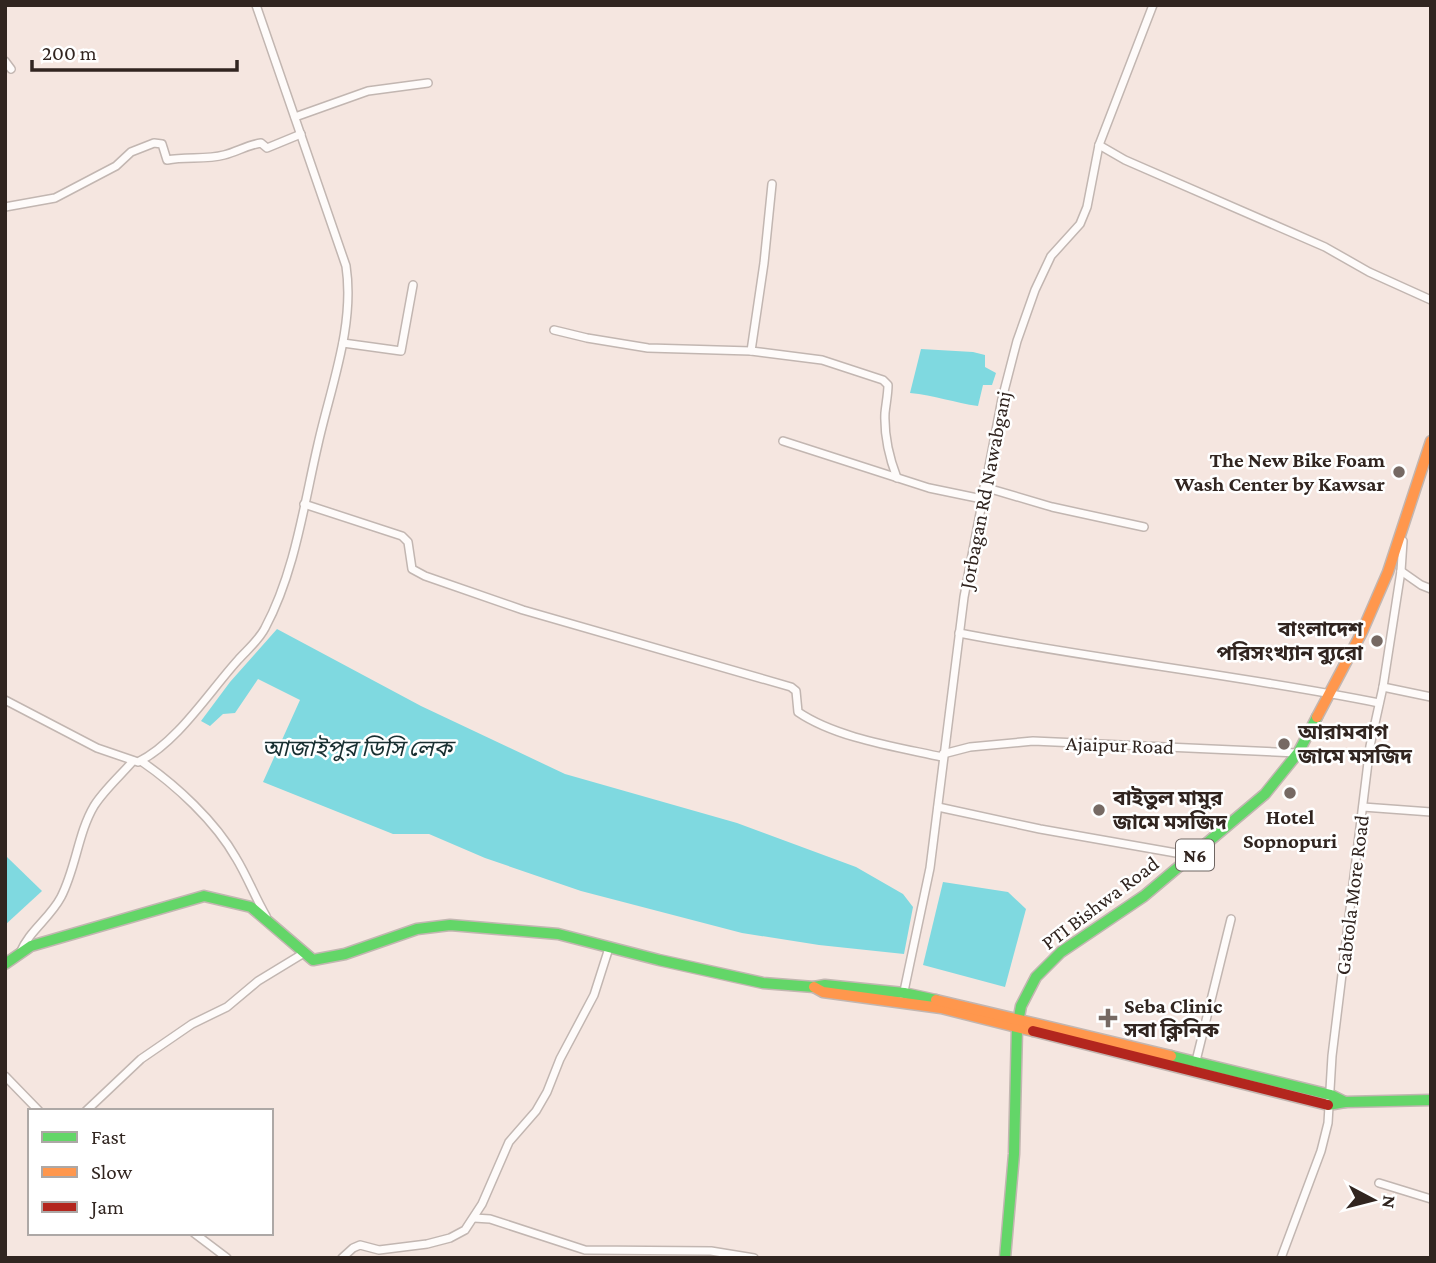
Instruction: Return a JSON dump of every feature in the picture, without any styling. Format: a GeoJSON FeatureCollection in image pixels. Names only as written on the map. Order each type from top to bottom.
{"type":"FeatureCollection","features":[{"type":"Feature","properties":{"kind":"main road","name":"PTI Bishwa Road"},"geometry":{"type":"LineString","coordinates":[[1004,1258],[1014,1154],[1017,1023],[1021,1006],[1036,977],[1061,952],[1144,896],[1194,856],[1265,793],[1298,753],[1362,632],[1388,572],[1431,441]]}},
{"type":"Feature","properties":{"kind":"main road"},"geometry":{"type":"LineString","coordinates":[[5,964],[31,946],[204,896],[251,907],[313,960],[345,954],[417,929],[450,925],[558,934],[763,983],[814,987],[823,992],[903,997],[1330,1100],[1431,1100]]}},
{"type":"Feature","properties":{"kind":"street"},"geometry":{"type":"LineString","coordinates":[[19,955],[31,935],[51,914],[61,896],[95,804],[137,761],[160,747],[263,632],[275,608],[304,504],[343,343],[348,301],[346,266],[256,5]]}},
{"type":"Feature","properties":{"kind":"street","name":"Jorbagan Rd Nawabganj"},"geometry":{"type":"LineString","coordinates":[[903,997],[930,868],[959,633],[982,499],[1017,341],[1035,290],[1051,256],[1080,224],[1087,207],[1099,145],[1153,5]]}},
{"type":"Feature","properties":{"kind":"street"},"geometry":{"type":"LineString","coordinates":[[5,61],[11,69]]}},
{"type":"Feature","properties":{"kind":"street"},"geometry":{"type":"LineString","coordinates":[[295,117],[368,91],[428,83]]}},
{"type":"Feature","properties":{"kind":"street"},"geometry":{"type":"LineString","coordinates":[[5,207],[55,198],[116,166],[131,152],[154,143],[162,144],[167,160],[185,156],[223,155],[261,143],[267,148],[300,134]]}},
{"type":"Feature","properties":{"kind":"street"},"geometry":{"type":"LineString","coordinates":[[1099,145],[1125,160],[1325,247],[1369,272],[1431,300]]}},
{"type":"Feature","properties":{"kind":"street"},"geometry":{"type":"LineString","coordinates":[[751,351],[772,184]]}},
{"type":"Feature","properties":{"kind":"street"},"geometry":{"type":"LineString","coordinates":[[343,343],[401,351],[413,285]]}},
{"type":"Feature","properties":{"kind":"street"},"geometry":{"type":"LineString","coordinates":[[554,330],[648,348],[751,351],[822,360],[883,380],[888,385],[886,439],[897,478]]}},
{"type":"Feature","properties":{"kind":"street"},"geometry":{"type":"LineString","coordinates":[[783,441],[929,488],[982,499]]}},
{"type":"Feature","properties":{"kind":"street"},"geometry":{"type":"LineString","coordinates":[[985,487],[1052,507],[1144,527]]}},
{"type":"Feature","properties":{"kind":"street"},"geometry":{"type":"LineString","coordinates":[[304,504],[402,536],[408,542],[412,569],[425,576],[523,610],[791,687],[796,691],[798,712],[803,716],[835,730],[942,756]]}},
{"type":"Feature","properties":{"kind":"street","name":"Gabtola More Road"},"geometry":{"type":"LineString","coordinates":[[1281,1258],[1321,1151],[1330,1100],[1332,1056],[1370,746],[1383,687],[1401,571],[1402,527]]}},
{"type":"Feature","properties":{"kind":"street"},"geometry":{"type":"LineString","coordinates":[[1401,571],[1431,589]]}},
{"type":"Feature","properties":{"kind":"street"},"geometry":{"type":"LineString","coordinates":[[959,633],[1040,649],[1135,660],[1379,704]]}},
{"type":"Feature","properties":{"kind":"street"},"geometry":{"type":"LineString","coordinates":[[1383,687],[1431,697]]}},
{"type":"Feature","properties":{"kind":"street"},"geometry":{"type":"LineString","coordinates":[[5,700],[97,748],[137,761],[170,781],[236,856],[269,922]]}},
{"type":"Feature","properties":{"kind":"street","name":"Ajaipur Road"},"geometry":{"type":"LineString","coordinates":[[942,756],[970,747],[1033,741],[1298,753]]}},
{"type":"Feature","properties":{"kind":"street"},"geometry":{"type":"LineString","coordinates":[[938,807],[1040,829],[1194,856]]}},
{"type":"Feature","properties":{"kind":"street"},"geometry":{"type":"LineString","coordinates":[[1363,807],[1431,812]]}},
{"type":"Feature","properties":{"kind":"street"},"geometry":{"type":"LineString","coordinates":[[1194,1068],[1231,919]]}},
{"type":"Feature","properties":{"kind":"street"},"geometry":{"type":"LineString","coordinates":[[342,1258],[360,1245],[379,1250],[450,1238],[465,1230],[482,1205],[509,1142],[536,1111],[547,1092],[560,1059],[594,995],[609,948]]}},
{"type":"Feature","properties":{"kind":"street"},"geometry":{"type":"LineString","coordinates":[[88,1109],[141,1059],[200,1019],[227,1007],[258,981],[304,953]]}},
{"type":"Feature","properties":{"kind":"street"},"geometry":{"type":"LineString","coordinates":[[5,1076],[37,1109]]}},
{"type":"Feature","properties":{"kind":"street"},"geometry":{"type":"LineString","coordinates":[[1379,1182],[1431,1199]]}},
{"type":"Feature","properties":{"kind":"street"},"geometry":{"type":"LineString","coordinates":[[474,1218],[490,1219],[585,1250],[710,1251],[754,1258]]}},
{"type":"Feature","properties":{"kind":"street"},"geometry":{"type":"LineString","coordinates":[[197,1235],[227,1258]]}},
{"type":"Feature","properties":{"kind":"water"},"geometry":{"type":"Polygon","coordinates":[[[921,349],[985,355],[985,367],[996,373],[992,385],[983,385],[978,406],[910,393],[921,349]]]}},
{"type":"Feature","properties":{"kind":"water","name":"আজাইপুর ডিসি লেক"},"geometry":{"type":"Polygon","coordinates":[[[277,629],[421,706],[565,774],[737,823],[856,867],[903,894],[913,907],[904,954],[742,933],[581,891],[485,858],[429,834],[393,834],[263,782],[300,700],[258,679],[235,713],[223,714],[210,726],[201,721],[230,682],[277,629]]]}},
{"type":"Feature","properties":{"kind":"water"},"geometry":{"type":"Polygon","coordinates":[[[7,857],[42,891],[5,925],[5,859],[7,857]]]}},
{"type":"Feature","properties":{"kind":"water"},"geometry":{"type":"Polygon","coordinates":[[[943,882],[1008,892],[1026,909],[1005,987],[923,965],[943,882]]]}},
{"type":"Feature","properties":{"kind":"traffic: fast"},"geometry":{"type":"LineString","coordinates":[[1005,1258],[1014,1154],[1017,1028],[1021,1006],[1036,977],[1061,952],[1144,896],[1265,794],[1298,753],[1317,717]]}},
{"type":"Feature","properties":{"kind":"traffic: fast"},"geometry":{"type":"LineString","coordinates":[[5,964],[31,946],[204,896],[251,907],[313,960],[345,954],[417,929],[450,925],[558,934],[763,983],[814,987],[825,985],[904,993],[936,1000]]}},
{"type":"Feature","properties":{"kind":"traffic: fast"},"geometry":{"type":"LineString","coordinates":[[1171,1056],[1331,1095],[1345,1102]]}},
{"type":"Feature","properties":{"kind":"traffic: fast"},"geometry":{"type":"LineString","coordinates":[[1328,1105],[1345,1102],[1431,1100]]}},
{"type":"Feature","properties":{"kind":"traffic: slow"},"geometry":{"type":"LineString","coordinates":[[1317,717],[1362,632],[1388,572],[1431,441]]}},
{"type":"Feature","properties":{"kind":"traffic: slow"},"geometry":{"type":"LineString","coordinates":[[814,987],[823,992],[941,1008],[1033,1031]]}},
{"type":"Feature","properties":{"kind":"traffic: slow"},"geometry":{"type":"LineString","coordinates":[[936,1000],[1171,1056]]}},
{"type":"Feature","properties":{"kind":"traffic: jam"},"geometry":{"type":"LineString","coordinates":[[1033,1031],[1328,1105]]}},
{"type":"Feature","properties":{"kind":"place","name":"The New Bike Foam Wash Center by Kawsar"},"geometry":{"type":"Point","coordinates":[1399,472]}},
{"type":"Feature","properties":{"kind":"place","name":"বাংলাদেশ পরিসংখ্যান ব্যুরো"},"geometry":{"type":"Point","coordinates":[1377,641]}},
{"type":"Feature","properties":{"kind":"place","name":"আরামবাগ জামে মসজিদ"},"geometry":{"type":"Point","coordinates":[1284,744]}},
{"type":"Feature","properties":{"kind":"place","name":"Hotel Sopnopuri"},"geometry":{"type":"Point","coordinates":[1290,793]}},
{"type":"Feature","properties":{"kind":"place","name":"বাইতুল মামুর জামে মসজিদ"},"geometry":{"type":"Point","coordinates":[1099,810]}},
{"type":"Feature","properties":{"kind":"place","name":"Seba Clinic সবা ক্লিনিক"},"geometry":{"type":"Point","coordinates":[1108,1018]}}]}
